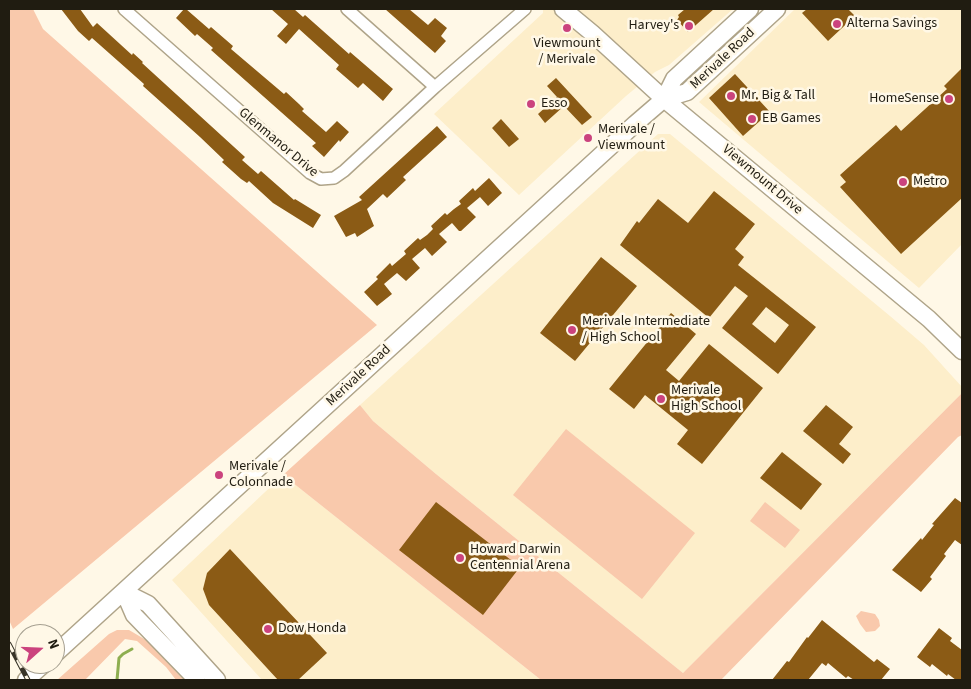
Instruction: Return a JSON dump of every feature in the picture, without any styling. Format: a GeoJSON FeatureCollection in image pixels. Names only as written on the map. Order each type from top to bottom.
{"type":"FeatureCollection","features":[{"type":"Feature","properties":{"kind":"main road","name":"Viewmount Drive"},"geometry":{"type":"LineString","coordinates":[[563,9],[664,99],[929,319],[962,351]]}},
{"type":"Feature","properties":{"kind":"main road","name":"Merivale Road"},"geometry":{"type":"LineString","coordinates":[[65,645],[664,99],[674,79],[750,9]]}},
{"type":"Feature","properties":{"kind":"main road","name":"Merivale Road"},"geometry":{"type":"LineString","coordinates":[[664,99],[687,92],[777,9]]}},
{"type":"Feature","properties":{"kind":"main road"},"geometry":{"type":"LineString","coordinates":[[124,592],[134,615],[197,680]]}},
{"type":"Feature","properties":{"kind":"main road"},"geometry":{"type":"LineString","coordinates":[[124,592],[148,604],[217,680]]}},
{"type":"Feature","properties":{"kind":"street","name":"Glenmanor Drive"},"geometry":{"type":"LineString","coordinates":[[124,9],[310,172],[321,179],[334,178],[344,171],[435,87],[526,9]]}},
{"type":"Feature","properties":{"kind":"street"},"geometry":{"type":"LineString","coordinates":[[347,9],[435,87]]}},
{"type":"Feature","properties":{"kind":"shaded area"},"geometry":{"type":"Polygon","coordinates":[[[9,9],[33,9],[43,29],[377,325],[19,624],[15,624],[13,629],[9,620],[9,9]]]}},
{"type":"Feature","properties":{"kind":"shaded area"},"geometry":{"type":"Polygon","coordinates":[[[543,9],[733,9],[669,65],[655,72],[626,96],[519,195],[434,114],[543,13],[543,9]]]}},
{"type":"Feature","properties":{"kind":"shaded area"},"geometry":{"type":"Polygon","coordinates":[[[795,9],[962,9],[962,244],[919,288],[699,102],[795,9]]]}},
{"type":"Feature","properties":{"kind":"shaded area","name":"Merivale High School"},"geometry":{"type":"Polygon","coordinates":[[[658,134],[670,134],[890,316],[924,345],[962,387],[962,393],[683,673],[436,474],[373,421],[360,405],[658,134]]]}},
{"type":"Feature","properties":{"kind":"shaded area"},"geometry":{"type":"Polygon","coordinates":[[[962,393],[962,435],[721,680],[541,680],[283,475],[360,405],[373,421],[436,474],[683,673],[962,393]]]}},
{"type":"Feature","properties":{"kind":"shaded area"},"geometry":{"type":"Polygon","coordinates":[[[566,429],[695,533],[642,599],[513,495],[566,429]]]}},
{"type":"Feature","properties":{"kind":"shaded area"},"geometry":{"type":"Polygon","coordinates":[[[283,475],[541,680],[262,680],[172,580],[283,475]]]}},
{"type":"Feature","properties":{"kind":"shaded area"},"geometry":{"type":"Polygon","coordinates":[[[765,502],[800,530],[785,548],[750,521],[765,502]]]}},
{"type":"Feature","properties":{"kind":"shaded area"},"geometry":{"type":"Polygon","coordinates":[[[861,611],[875,614],[880,626],[875,631],[866,632],[860,624],[856,616],[861,611]]]}},
{"type":"Feature","properties":{"kind":"shaded area"},"geometry":{"type":"Polygon","coordinates":[[[117,630],[129,630],[146,640],[184,680],[176,680],[166,667],[137,641],[125,639],[85,680],[57,680],[109,634],[117,630]]]}},
{"type":"Feature","properties":{"kind":"building"},"geometry":{"type":"Polygon","coordinates":[[[61,9],[80,9],[93,27],[97,23],[132,55],[133,53],[245,157],[242,160],[258,174],[261,171],[294,200],[321,215],[313,228],[273,203],[249,181],[247,183],[241,179],[222,162],[224,160],[200,137],[143,86],[144,84],[92,38],[89,41],[78,31],[61,9]]]}},
{"type":"Feature","properties":{"kind":"building"},"geometry":{"type":"Polygon","coordinates":[[[184,9],[209,29],[211,27],[233,46],[231,49],[284,94],[286,92],[304,109],[302,111],[326,132],[337,121],[349,132],[324,157],[312,146],[316,143],[211,50],[213,48],[197,34],[195,36],[176,18],[184,9]]]}},
{"type":"Feature","properties":{"kind":"building"},"geometry":{"type":"Polygon","coordinates":[[[271,9],[294,9],[303,17],[305,15],[349,54],[350,52],[393,89],[383,101],[363,83],[358,88],[336,69],[339,65],[299,29],[286,44],[277,36],[288,24],[271,9]]]}},
{"type":"Feature","properties":{"kind":"building"},"geometry":{"type":"Polygon","coordinates":[[[385,9],[409,9],[428,25],[435,18],[447,28],[441,36],[446,41],[435,53],[385,9]]]}},
{"type":"Feature","properties":{"kind":"building","name":"Harvey's"},"geometry":{"type":"Polygon","coordinates":[[[685,9],[714,9],[688,32],[677,20],[678,15],[685,9]]]}},
{"type":"Feature","properties":{"kind":"building"},"geometry":{"type":"Polygon","coordinates":[[[807,9],[848,9],[855,16],[828,41],[802,13],[807,9]]]}},
{"type":"Feature","properties":{"kind":"building","name":"Metro"},"geometry":{"type":"Polygon","coordinates":[[[962,68],[962,198],[901,254],[840,187],[846,182],[840,175],[896,125],[901,131],[947,89],[944,86],[962,68]]]}},
{"type":"Feature","properties":{"kind":"building"},"geometry":{"type":"Polygon","coordinates":[[[735,74],[770,112],[743,136],[709,98],[735,74]]]}},
{"type":"Feature","properties":{"kind":"building"},"geometry":{"type":"Polygon","coordinates":[[[556,78],[592,117],[582,125],[564,106],[545,123],[538,114],[557,97],[547,86],[556,78]]]}},
{"type":"Feature","properties":{"kind":"building"},"geometry":{"type":"Polygon","coordinates":[[[501,119],[519,139],[509,147],[492,128],[501,119]]]}},
{"type":"Feature","properties":{"kind":"building"},"geometry":{"type":"Polygon","coordinates":[[[437,126],[447,137],[403,177],[406,180],[387,198],[383,194],[367,209],[374,226],[357,237],[355,233],[346,237],[334,216],[362,200],[359,197],[437,126]]]}},
{"type":"Feature","properties":{"kind":"building"},"geometry":{"type":"Polygon","coordinates":[[[489,178],[502,193],[488,206],[480,197],[467,208],[476,217],[461,231],[452,223],[439,234],[447,242],[432,256],[425,248],[412,259],[420,268],[406,281],[397,273],[384,284],[392,294],[377,306],[364,292],[378,279],[376,277],[390,263],[392,266],[406,254],[404,251],[418,238],[420,240],[427,235],[433,229],[431,226],[445,213],[447,215],[461,204],[459,201],[473,188],[475,191],[489,178]]]}},
{"type":"Feature","properties":{"kind":"building"},"geometry":{"type":"Polygon","coordinates":[[[714,191],[755,224],[735,249],[744,257],[738,265],[816,327],[778,374],[722,328],[748,296],[735,286],[709,318],[620,245],[637,221],[639,223],[658,199],[688,223],[714,191]],[[766,307],[752,324],[775,343],[789,325],[766,307]]]}},
{"type":"Feature","properties":{"kind":"building"},"geometry":{"type":"Polygon","coordinates":[[[601,257],[637,286],[575,361],[540,333],[601,257]]]}},
{"type":"Feature","properties":{"kind":"building"},"geometry":{"type":"Polygon","coordinates":[[[671,313],[696,334],[666,370],[679,381],[709,344],[763,388],[702,464],[677,444],[688,430],[645,395],[634,409],[609,389],[671,313]]]}},
{"type":"Feature","properties":{"kind":"building"},"geometry":{"type":"Polygon","coordinates":[[[826,405],[853,427],[839,444],[851,454],[843,464],[803,431],[826,405]]]}},
{"type":"Feature","properties":{"kind":"building"},"geometry":{"type":"Polygon","coordinates":[[[782,452],[822,484],[801,510],[760,478],[782,452]]]}},
{"type":"Feature","properties":{"kind":"building"},"geometry":{"type":"Polygon","coordinates":[[[955,498],[962,503],[962,545],[955,540],[944,554],[946,556],[930,577],[932,579],[921,592],[892,570],[921,538],[922,540],[934,525],[932,524],[955,498]]]}},
{"type":"Feature","properties":{"kind":"building","name":"Howard Darwin Centennial Arena"},"geometry":{"type":"Polygon","coordinates":[[[436,502],[520,567],[483,615],[399,550],[436,502]]]}},
{"type":"Feature","properties":{"kind":"building","name":"Dow Honda"},"geometry":{"type":"Polygon","coordinates":[[[230,549],[327,653],[298,680],[278,680],[209,605],[203,589],[207,573],[230,549]]]}},
{"type":"Feature","properties":{"kind":"building"},"geometry":{"type":"Polygon","coordinates":[[[822,620],[874,662],[877,659],[890,669],[881,680],[854,680],[848,676],[846,678],[828,663],[826,666],[822,663],[808,680],[772,680],[787,661],[789,662],[822,620]]]}},
{"type":"Feature","properties":{"kind":"building"},"geometry":{"type":"Polygon","coordinates":[[[939,628],[952,638],[950,641],[962,650],[962,680],[956,680],[948,674],[947,676],[932,664],[930,667],[917,657],[939,628]]]}},
{"type":"Feature","properties":{"kind":"waterway"},"geometry":{"type":"LineString","coordinates":[[117,680],[119,658],[132,649]]}},
{"type":"Feature","properties":{"kind":"railway"},"geometry":{"type":"LineString","coordinates":[[9,644],[28,680]]}},
{"type":"Feature","properties":{"kind":"place","name":"Alterna Savings"},"geometry":{"type":"Point","coordinates":[837,24]}},
{"type":"Feature","properties":{"kind":"place","name":"Harvey's"},"geometry":{"type":"Point","coordinates":[689,26]}},
{"type":"Feature","properties":{"kind":"place","name":"Viewmount / Merivale"},"geometry":{"type":"Point","coordinates":[567,28]}},
{"type":"Feature","properties":{"kind":"place","name":"Mr. Big & Tall"},"geometry":{"type":"Point","coordinates":[731,96]}},
{"type":"Feature","properties":{"kind":"place","name":"HomeSense"},"geometry":{"type":"Point","coordinates":[949,99]}},
{"type":"Feature","properties":{"kind":"place","name":"Esso"},"geometry":{"type":"Point","coordinates":[531,104]}},
{"type":"Feature","properties":{"kind":"place","name":"EB Games"},"geometry":{"type":"Point","coordinates":[752,119]}},
{"type":"Feature","properties":{"kind":"place","name":"Merivale / Viewmount"},"geometry":{"type":"Point","coordinates":[588,138]}},
{"type":"Feature","properties":{"kind":"place","name":"Metro"},"geometry":{"type":"Point","coordinates":[903,182]}},
{"type":"Feature","properties":{"kind":"place","name":"Merivale Intermediate / High School"},"geometry":{"type":"Point","coordinates":[572,330]}},
{"type":"Feature","properties":{"kind":"place","name":"Merivale High School"},"geometry":{"type":"Point","coordinates":[661,399]}},
{"type":"Feature","properties":{"kind":"place","name":"Merivale / Colonnade"},"geometry":{"type":"Point","coordinates":[219,475]}},
{"type":"Feature","properties":{"kind":"place","name":"Howard Darwin Centennial Arena"},"geometry":{"type":"Point","coordinates":[460,558]}},
{"type":"Feature","properties":{"kind":"place","name":"Dow Honda"},"geometry":{"type":"Point","coordinates":[268,629]}}]}
